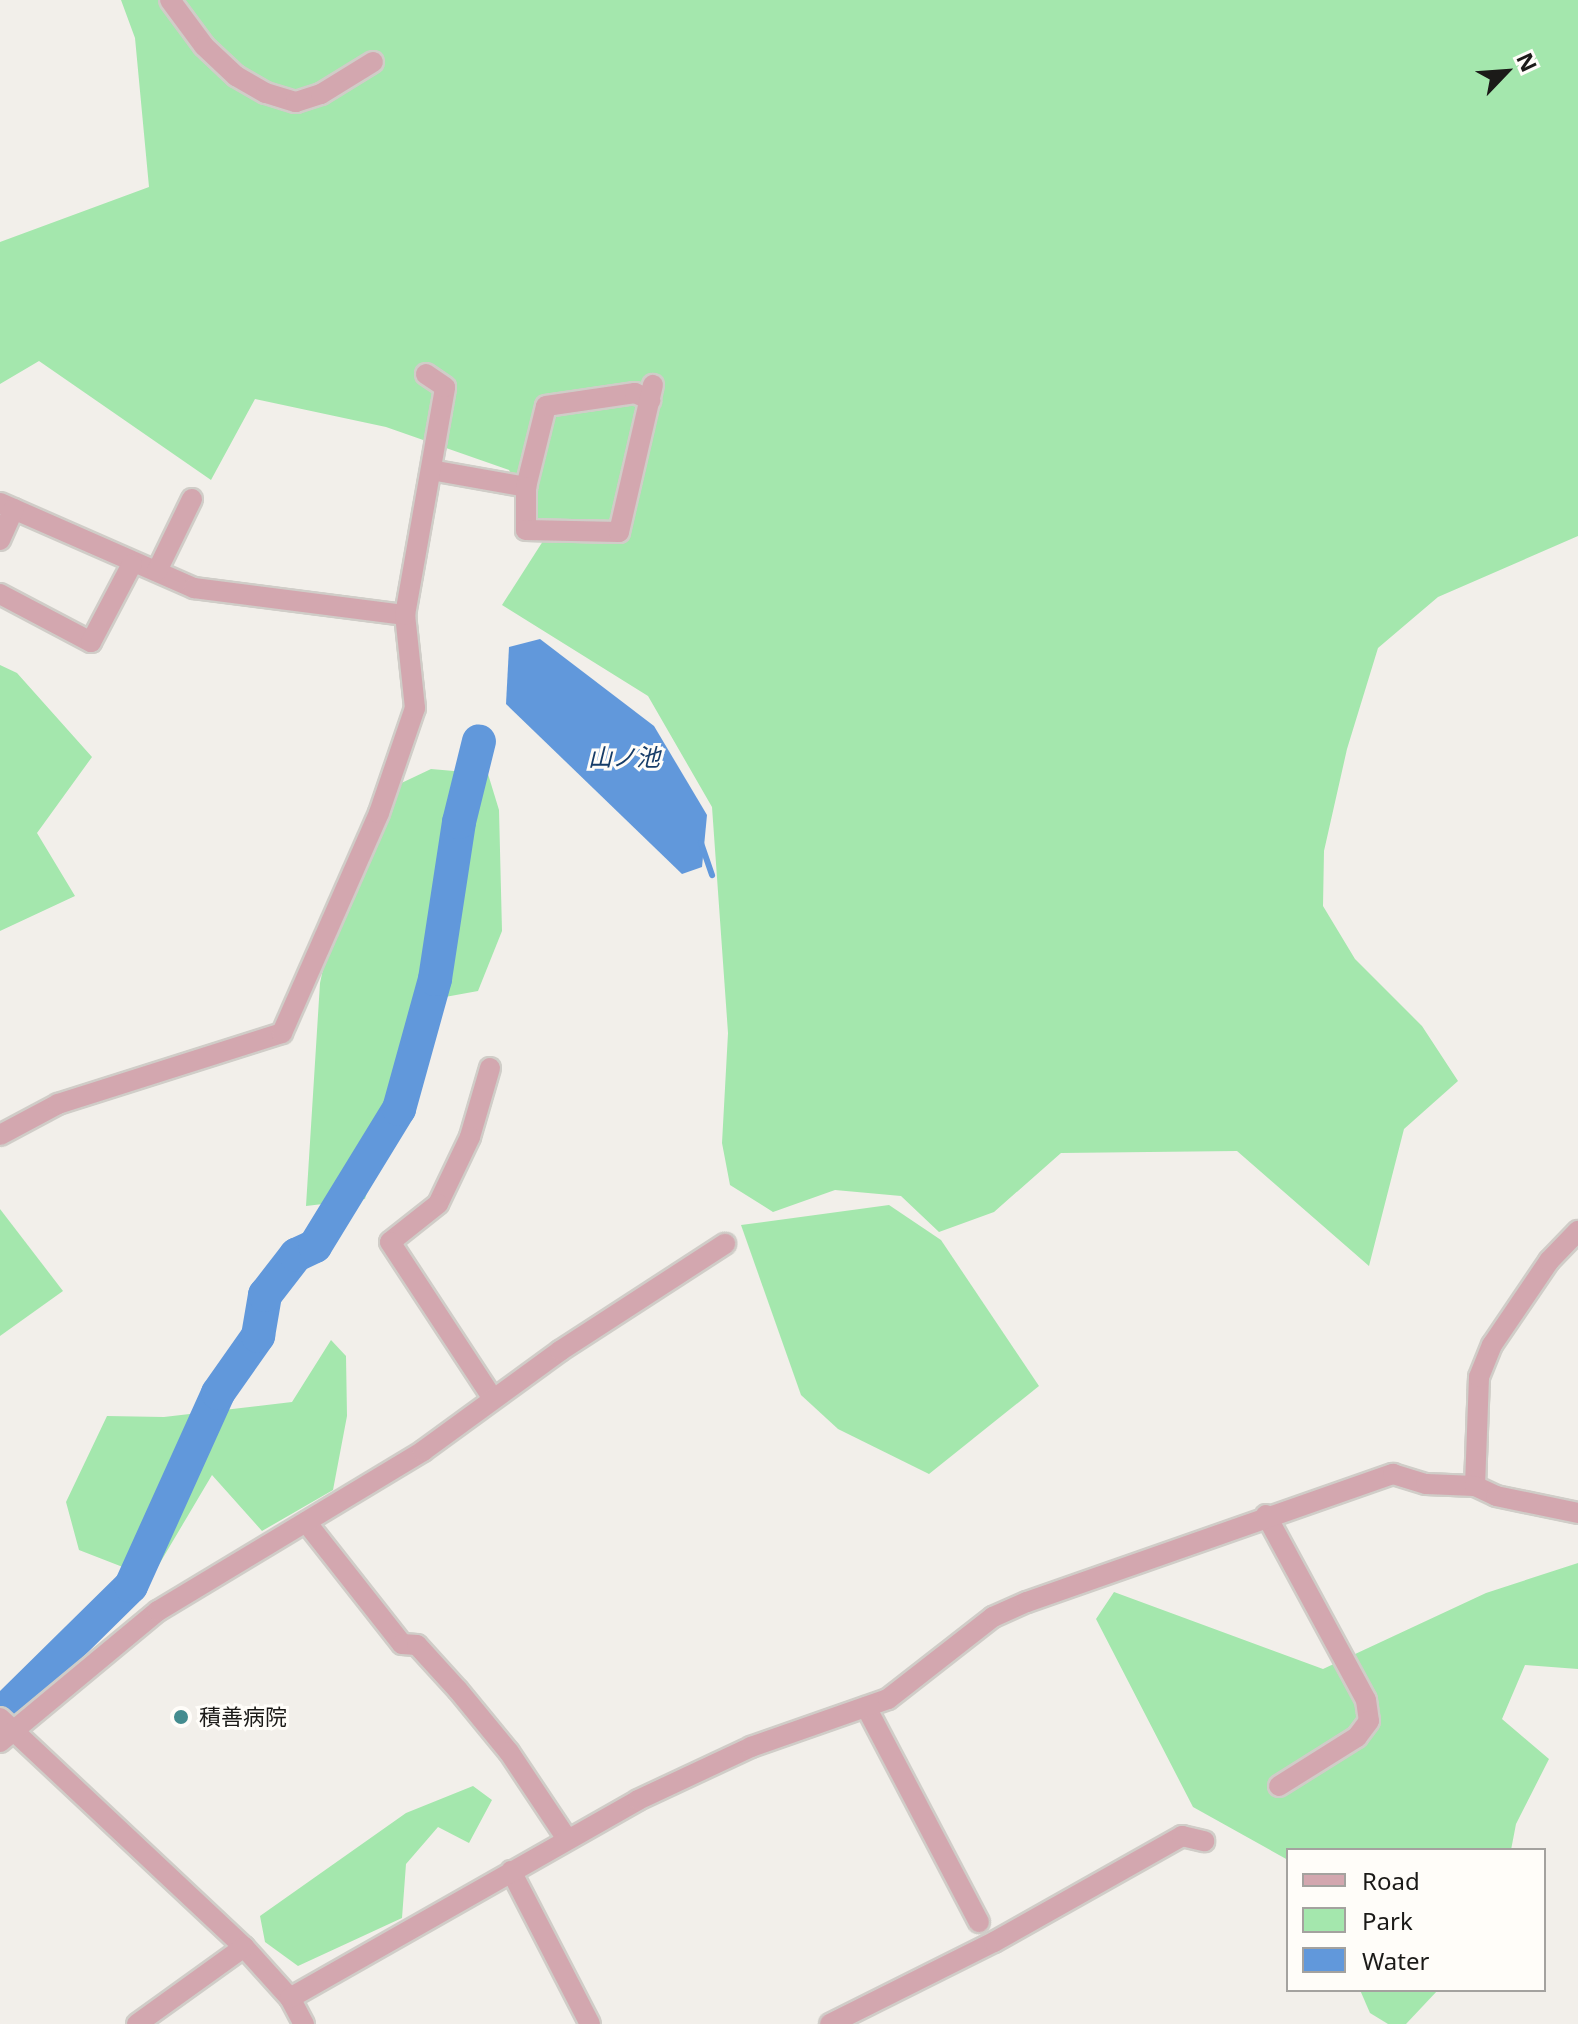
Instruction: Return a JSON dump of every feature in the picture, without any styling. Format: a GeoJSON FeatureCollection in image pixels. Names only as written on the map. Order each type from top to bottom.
{"type":"FeatureCollection","features":[{"type":"Feature","properties":{"kind":"street"},"geometry":{"type":"LineString","coordinates":[[170,0],[204,46],[236,76],[266,93],[296,102],[321,94],[373,62]]}},
{"type":"Feature","properties":{"kind":"street"},"geometry":{"type":"LineString","coordinates":[[0,1135],[58,1104],[282,1033],[307,985],[409,732],[415,708],[405,615],[445,387],[426,374]]}},
{"type":"Feature","properties":{"kind":"street"},"geometry":{"type":"LineString","coordinates":[[651,392],[619,532],[526,530],[526,487],[546,406],[651,392]]}},
{"type":"Feature","properties":{"kind":"street"},"geometry":{"type":"LineString","coordinates":[[431,470],[526,487]]}},
{"type":"Feature","properties":{"kind":"street"},"geometry":{"type":"LineString","coordinates":[[157,571],[192,499]]}},
{"type":"Feature","properties":{"kind":"street"},"geometry":{"type":"LineString","coordinates":[[0,540],[7,506],[132,564],[157,571],[194,588],[405,615]]}},
{"type":"Feature","properties":{"kind":"street"},"geometry":{"type":"LineString","coordinates":[[0,594],[91,642],[132,564]]}},
{"type":"Feature","properties":{"kind":"street"},"geometry":{"type":"LineString","coordinates":[[490,1068],[470,1137],[438,1204],[390,1242],[493,1399]]}},
{"type":"Feature","properties":{"kind":"street"},"geometry":{"type":"LineString","coordinates":[[1475,1486],[1479,1377],[1492,1345],[1549,1261],[1578,1231]]}},
{"type":"Feature","properties":{"kind":"street"},"geometry":{"type":"LineString","coordinates":[[304,2024],[290,1998],[244,1947],[6,1729],[158,1611],[423,1451],[700,1255],[725,1244]]}},
{"type":"Feature","properties":{"kind":"street"},"geometry":{"type":"LineString","coordinates":[[290,1998],[567,1839],[751,1747],[888,1699],[993,1617],[1266,1515],[1393,1474],[1426,1484],[1475,1486],[1578,1513]]}},
{"type":"Feature","properties":{"kind":"street"},"geometry":{"type":"LineString","coordinates":[[1266,1515],[1366,1700],[1369,1721],[1357,1737],[1279,1786]]}},
{"type":"Feature","properties":{"kind":"street"},"geometry":{"type":"LineString","coordinates":[[306,1522],[402,1644],[417,1645],[469,1703],[567,1839]]}},
{"type":"Feature","properties":{"kind":"street"},"geometry":{"type":"LineString","coordinates":[[866,1707],[979,1922]]}},
{"type":"Feature","properties":{"kind":"street"},"geometry":{"type":"LineString","coordinates":[[830,2024],[994,1942],[1182,1836],[1204,1841]]}},
{"type":"Feature","properties":{"kind":"street"},"geometry":{"type":"LineString","coordinates":[[511,1871],[590,2024]]}},
{"type":"Feature","properties":{"kind":"street"},"geometry":{"type":"LineString","coordinates":[[137,2024],[244,1947]]}},
{"type":"Feature","properties":{"kind":"green space"},"geometry":{"type":"Polygon","coordinates":[[[121,0],[1578,0],[1578,536],[1438,597],[1378,648],[1347,749],[1324,851],[1323,906],[1355,959],[1422,1026],[1458,1081],[1404,1129],[1369,1266],[1237,1151],[1061,1153],[994,1212],[939,1232],[901,1196],[835,1190],[773,1212],[730,1185],[722,1143],[728,1033],[712,807],[648,696],[502,605],[543,541],[509,470],[386,427],[255,399],[211,480],[39,361],[0,384],[0,242],[149,187],[135,38],[121,0]]]}},
{"type":"Feature","properties":{"kind":"green space"},"geometry":{"type":"Polygon","coordinates":[[[0,665],[17,673],[92,757],[37,833],[75,896],[0,931],[0,665]]]}},
{"type":"Feature","properties":{"kind":"green space"},"geometry":{"type":"Polygon","coordinates":[[[431,769],[488,774],[499,810],[502,931],[478,991],[423,1001],[365,1199],[306,1206],[320,983],[343,876],[374,796],[431,769]]]}},
{"type":"Feature","properties":{"kind":"green space"},"geometry":{"type":"Polygon","coordinates":[[[889,1205],[941,1240],[1039,1386],[929,1474],[838,1429],[801,1395],[741,1225],[889,1205]]]}},
{"type":"Feature","properties":{"kind":"green space"},"geometry":{"type":"Polygon","coordinates":[[[0,1209],[63,1291],[0,1336],[0,1209]]]}},
{"type":"Feature","properties":{"kind":"green space"},"geometry":{"type":"Polygon","coordinates":[[[331,1340],[346,1356],[347,1416],[333,1490],[262,1531],[212,1475],[151,1578],[79,1550],[66,1502],[107,1416],[164,1417],[292,1402],[331,1340]]]}},
{"type":"Feature","properties":{"kind":"green space"},"geometry":{"type":"Polygon","coordinates":[[[1578,1563],[1578,1669],[1525,1665],[1502,1719],[1549,1759],[1516,1824],[1511,1848],[1286,1848],[1286,1859],[1193,1807],[1096,1619],[1114,1592],[1323,1669],[1486,1593],[1578,1563]]]}},
{"type":"Feature","properties":{"kind":"green space"},"geometry":{"type":"Polygon","coordinates":[[[473,1786],[492,1800],[469,1843],[438,1827],[406,1864],[402,1918],[298,1966],[265,1942],[260,1916],[406,1813],[473,1786]]]}},
{"type":"Feature","properties":{"kind":"green space"},"geometry":{"type":"Polygon","coordinates":[[[1361,1992],[1436,1992],[1406,2024],[1388,2024],[1370,2013],[1361,1992]]]}},
{"type":"Feature","properties":{"kind":"water","name":"山ノ池"},"geometry":{"type":"Polygon","coordinates":[[[540,639],[654,726],[707,815],[702,867],[682,874],[506,704],[509,647],[540,639]]]}},
{"type":"Feature","properties":{"kind":"waterway"},"geometry":{"type":"LineString","coordinates":[[0,1715],[131,1586],[218,1393],[258,1336],[265,1295],[296,1255],[315,1246],[399,1109],[435,979],[459,822],[479,741]]}},
{"type":"Feature","properties":{"kind":"waterway"},"geometry":{"type":"LineString","coordinates":[[701,843],[712,875]]}},
{"type":"Feature","properties":{"kind":"place","name":"積善病院"},"geometry":{"type":"Point","coordinates":[181,1717]}}]}
